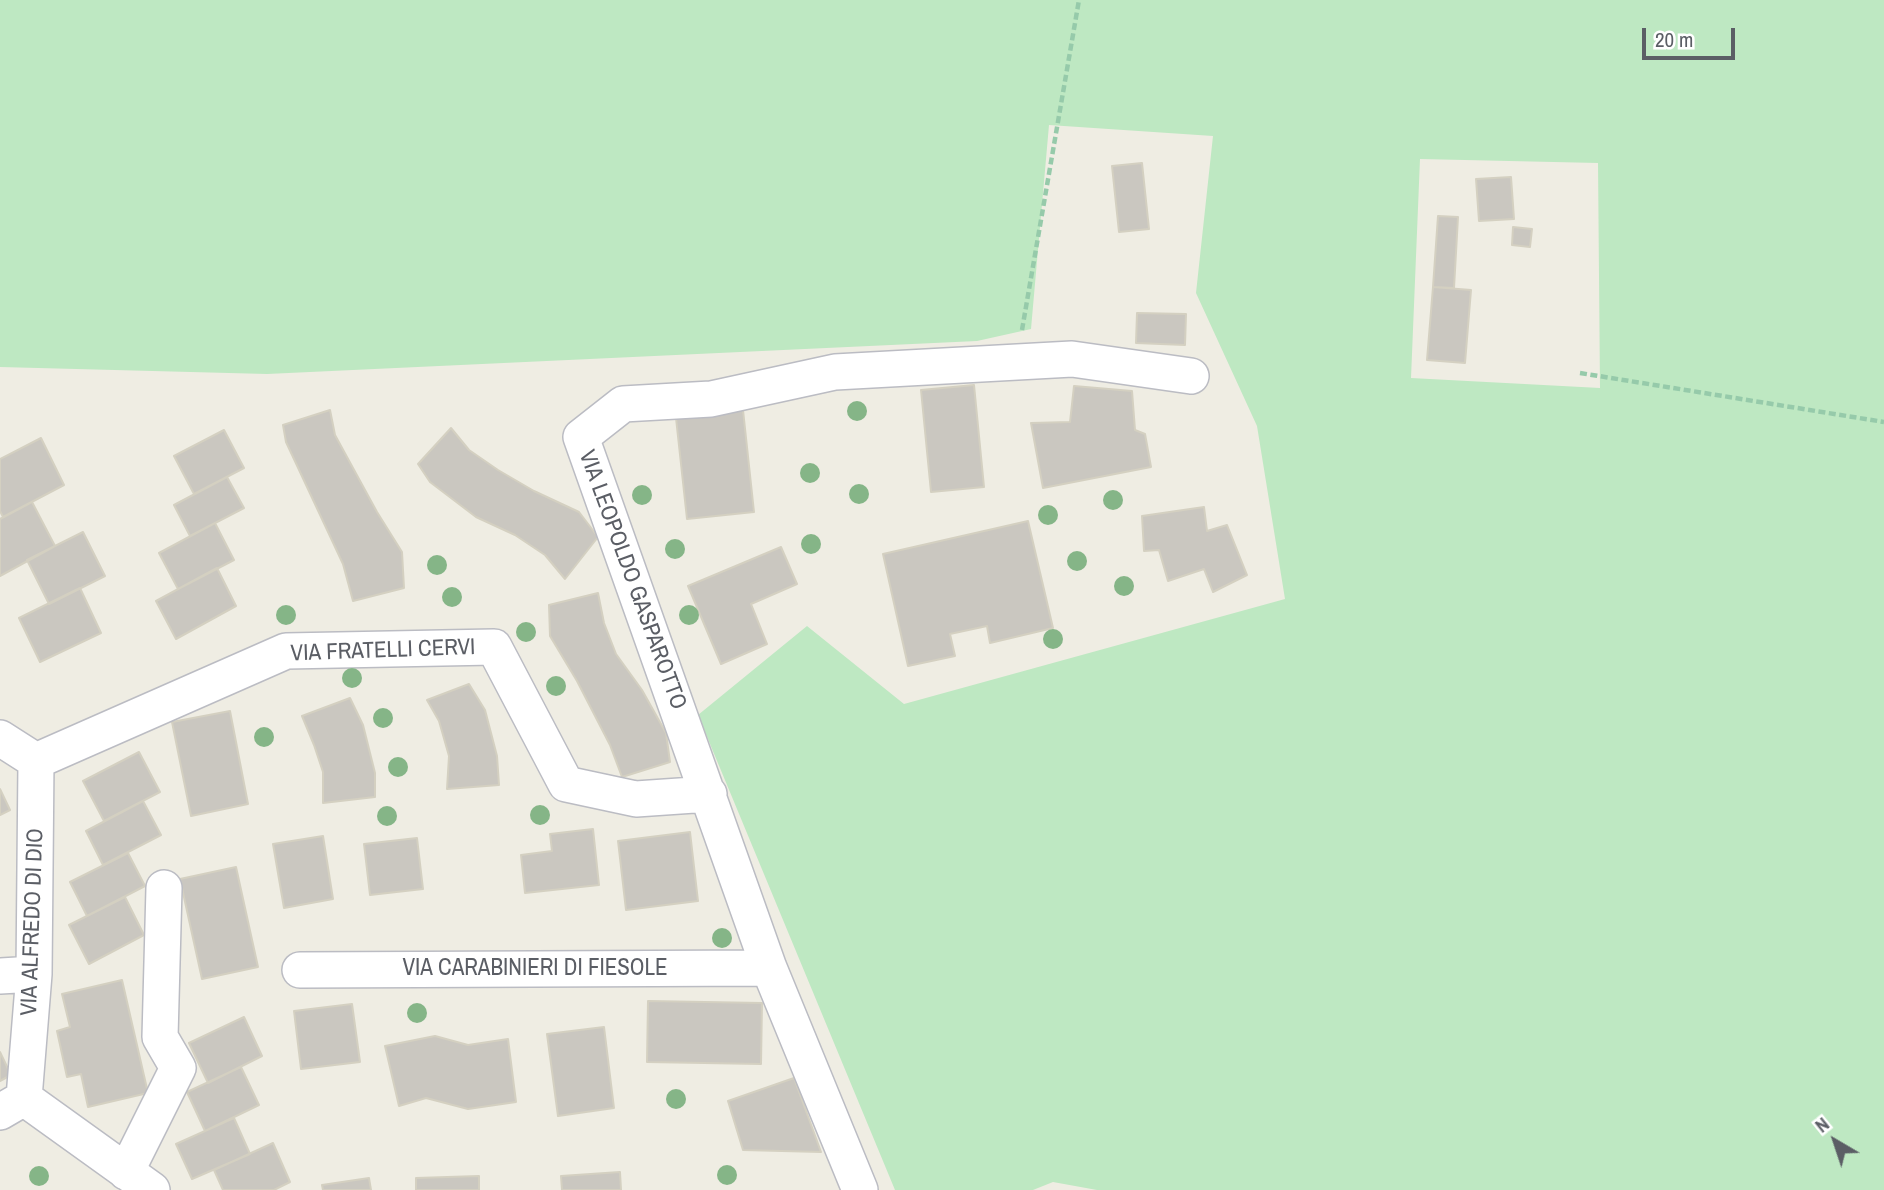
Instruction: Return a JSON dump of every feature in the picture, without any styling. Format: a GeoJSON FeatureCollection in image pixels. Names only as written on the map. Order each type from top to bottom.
{"type":"FeatureCollection","features":[{"type":"Feature","properties":{"kind":"street","name":"VIA LEOPOLDO GASPAROTTO"},"geometry":{"type":"LineString","coordinates":[[860,1190],[769,968],[581,437],[623,404],[711,399],[835,372],[1072,359],[1191,376]]}},
{"type":"Feature","properties":{"kind":"street","name":"VIA FRATELLI CERVI"},"geometry":{"type":"LineString","coordinates":[[36,761],[286,651],[494,648],[565,784],[636,799],[709,794]]}},
{"type":"Feature","properties":{"kind":"street"},"geometry":{"type":"LineString","coordinates":[[0,737],[36,761]]}},
{"type":"Feature","properties":{"kind":"street","name":"VIA ALFREDO DI DIO"},"geometry":{"type":"LineString","coordinates":[[12,1105],[34,974],[36,761]]}},
{"type":"Feature","properties":{"kind":"street"},"geometry":{"type":"LineString","coordinates":[[12,1105],[139,1181],[178,1068],[160,1037],[164,888]]}},
{"type":"Feature","properties":{"kind":"street","name":"VIA CARABINIERI DI FIESOLE"},"geometry":{"type":"LineString","coordinates":[[300,970],[769,968]]}},
{"type":"Feature","properties":{"kind":"street"},"geometry":{"type":"LineString","coordinates":[[0,976],[34,974]]}},
{"type":"Feature","properties":{"kind":"path"},"geometry":{"type":"LineString","coordinates":[[1016,362],[1079,0]]}},
{"type":"Feature","properties":{"kind":"path"},"geometry":{"type":"LineString","coordinates":[[1580,373],[1884,422]]}},
{"type":"Feature","properties":{"kind":"green space"},"geometry":{"type":"Polygon","coordinates":[[[0,0],[1884,0],[1884,1190],[1097,1190],[1053,1182],[1033,1190],[895,1190],[698,715],[807,626],[904,704],[1285,599],[1257,426],[1196,293],[1213,136],[1049,125],[1031,329],[977,341],[267,374],[0,367],[0,0]],[[1420,159],[1411,378],[1600,388],[1598,163],[1420,159]]]}},
{"type":"Feature","properties":{"kind":"building"},"geometry":{"type":"Polygon","coordinates":[[[1142,163],[1149,229],[1119,232],[1112,166],[1142,163]]]}},
{"type":"Feature","properties":{"kind":"building"},"geometry":{"type":"Polygon","coordinates":[[[1511,177],[1514,219],[1479,221],[1476,179],[1511,177]]]}},
{"type":"Feature","properties":{"kind":"building"},"geometry":{"type":"Polygon","coordinates":[[[1438,216],[1458,217],[1454,288],[1433,287],[1438,216]]]}},
{"type":"Feature","properties":{"kind":"building"},"geometry":{"type":"Polygon","coordinates":[[[1513,227],[1532,229],[1530,247],[1512,245],[1513,227]]]}},
{"type":"Feature","properties":{"kind":"building"},"geometry":{"type":"Polygon","coordinates":[[[1433,287],[1471,290],[1465,363],[1427,360],[1433,287]]]}},
{"type":"Feature","properties":{"kind":"building"},"geometry":{"type":"Polygon","coordinates":[[[1137,313],[1186,314],[1185,345],[1136,343],[1137,313]]]}},
{"type":"Feature","properties":{"kind":"building"},"geometry":{"type":"Polygon","coordinates":[[[974,385],[984,487],[931,492],[921,390],[974,385]]]}},
{"type":"Feature","properties":{"kind":"building"},"geometry":{"type":"Polygon","coordinates":[[[1074,386],[1132,391],[1135,430],[1145,434],[1151,467],[1043,488],[1031,423],[1070,422],[1074,386]]]}},
{"type":"Feature","properties":{"kind":"building"},"geometry":{"type":"Polygon","coordinates":[[[330,410],[335,435],[402,552],[404,588],[353,601],[343,564],[286,442],[283,425],[330,410]]]}},
{"type":"Feature","properties":{"kind":"building"},"geometry":{"type":"Polygon","coordinates":[[[743,410],[754,512],[687,519],[676,418],[743,410]]]}},
{"type":"Feature","properties":{"kind":"building"},"geometry":{"type":"Polygon","coordinates":[[[451,428],[469,450],[498,470],[579,512],[598,537],[565,579],[545,555],[515,535],[476,517],[430,482],[418,464],[451,428]]]}},
{"type":"Feature","properties":{"kind":"building"},"geometry":{"type":"Polygon","coordinates":[[[224,430],[244,468],[194,494],[174,456],[224,430]]]}},
{"type":"Feature","properties":{"kind":"building"},"geometry":{"type":"Polygon","coordinates":[[[41,438],[64,485],[3,517],[0,511],[0,459],[41,438]]]}},
{"type":"Feature","properties":{"kind":"building"},"geometry":{"type":"Polygon","coordinates":[[[227,477],[244,508],[190,536],[174,505],[227,477]]]}},
{"type":"Feature","properties":{"kind":"building"},"geometry":{"type":"Polygon","coordinates":[[[32,502],[55,546],[0,576],[0,519],[32,502]]]}},
{"type":"Feature","properties":{"kind":"building"},"geometry":{"type":"Polygon","coordinates":[[[1204,507],[1207,531],[1227,525],[1247,575],[1213,592],[1204,569],[1168,581],[1159,550],[1144,551],[1142,516],[1204,507]]]}},
{"type":"Feature","properties":{"kind":"building"},"geometry":{"type":"Polygon","coordinates":[[[1028,521],[1053,628],[990,643],[987,626],[950,634],[955,656],[908,666],[883,554],[1028,521]]]}},
{"type":"Feature","properties":{"kind":"building"},"geometry":{"type":"Polygon","coordinates":[[[215,523],[234,560],[178,589],[159,553],[215,523]]]}},
{"type":"Feature","properties":{"kind":"building"},"geometry":{"type":"Polygon","coordinates":[[[83,532],[105,576],[49,604],[27,560],[83,532]]]}},
{"type":"Feature","properties":{"kind":"building"},"geometry":{"type":"Polygon","coordinates":[[[781,547],[797,584],[751,604],[767,644],[721,664],[688,586],[781,547]]]}},
{"type":"Feature","properties":{"kind":"building"},"geometry":{"type":"Polygon","coordinates":[[[217,568],[236,606],[176,639],[156,601],[217,568]]]}},
{"type":"Feature","properties":{"kind":"building"},"geometry":{"type":"Polygon","coordinates":[[[80,588],[101,633],[40,662],[19,618],[80,588]]]}},
{"type":"Feature","properties":{"kind":"building"},"geometry":{"type":"Polygon","coordinates":[[[598,593],[604,623],[616,654],[642,690],[666,733],[670,762],[622,777],[610,745],[550,636],[549,605],[598,593]]]}},
{"type":"Feature","properties":{"kind":"building"},"geometry":{"type":"Polygon","coordinates":[[[469,684],[485,710],[497,756],[499,785],[447,789],[449,756],[439,721],[427,700],[469,684]]]}},
{"type":"Feature","properties":{"kind":"building"},"geometry":{"type":"Polygon","coordinates":[[[350,698],[363,725],[375,773],[375,797],[323,803],[323,772],[302,716],[350,698]]]}},
{"type":"Feature","properties":{"kind":"building"},"geometry":{"type":"Polygon","coordinates":[[[230,711],[248,804],[191,816],[172,722],[230,711]]]}},
{"type":"Feature","properties":{"kind":"building"},"geometry":{"type":"Polygon","coordinates":[[[139,752],[160,792],[104,821],[83,781],[139,752]]]}},
{"type":"Feature","properties":{"kind":"building"},"geometry":{"type":"Polygon","coordinates":[[[0,789],[10,810],[0,815],[0,789]]]}},
{"type":"Feature","properties":{"kind":"building"},"geometry":{"type":"Polygon","coordinates":[[[143,801],[161,835],[103,865],[86,831],[143,801]]]}},
{"type":"Feature","properties":{"kind":"building"},"geometry":{"type":"Polygon","coordinates":[[[593,829],[599,885],[525,893],[521,855],[552,851],[550,834],[593,829]]]}},
{"type":"Feature","properties":{"kind":"building"},"geometry":{"type":"Polygon","coordinates":[[[690,832],[698,901],[626,910],[618,841],[690,832]]]}},
{"type":"Feature","properties":{"kind":"building"},"geometry":{"type":"Polygon","coordinates":[[[323,836],[333,899],[284,908],[273,844],[323,836]]]}},
{"type":"Feature","properties":{"kind":"building"},"geometry":{"type":"Polygon","coordinates":[[[417,838],[423,889],[370,895],[364,844],[417,838]]]}},
{"type":"Feature","properties":{"kind":"building"},"geometry":{"type":"Polygon","coordinates":[[[128,853],[145,886],[87,916],[70,882],[128,853]]]}},
{"type":"Feature","properties":{"kind":"building"},"geometry":{"type":"Polygon","coordinates":[[[236,867],[258,967],[202,979],[180,879],[236,867]]]}},
{"type":"Feature","properties":{"kind":"building"},"geometry":{"type":"Polygon","coordinates":[[[125,897],[144,935],[89,964],[69,925],[125,897]]]}},
{"type":"Feature","properties":{"kind":"building"},"geometry":{"type":"Polygon","coordinates":[[[122,980],[148,1093],[88,1107],[81,1074],[67,1077],[57,1031],[70,1027],[62,994],[122,980]]]}},
{"type":"Feature","properties":{"kind":"building"},"geometry":{"type":"Polygon","coordinates":[[[648,1001],[762,1003],[761,1064],[647,1062],[648,1001]]]}},
{"type":"Feature","properties":{"kind":"building"},"geometry":{"type":"Polygon","coordinates":[[[352,1004],[360,1062],[301,1069],[294,1011],[352,1004]]]}},
{"type":"Feature","properties":{"kind":"building"},"geometry":{"type":"Polygon","coordinates":[[[244,1017],[262,1056],[208,1083],[189,1043],[244,1017]]]}},
{"type":"Feature","properties":{"kind":"building"},"geometry":{"type":"Polygon","coordinates":[[[604,1027],[614,1108],[558,1116],[547,1034],[604,1027]]]}},
{"type":"Feature","properties":{"kind":"building"},"geometry":{"type":"Polygon","coordinates":[[[435,1036],[468,1045],[508,1039],[516,1102],[468,1109],[426,1098],[399,1106],[385,1046],[435,1036]]]}},
{"type":"Feature","properties":{"kind":"building"},"geometry":{"type":"Polygon","coordinates":[[[0,1052],[11,1075],[0,1081],[0,1052]]]}},
{"type":"Feature","properties":{"kind":"building"},"geometry":{"type":"Polygon","coordinates":[[[241,1067],[259,1105],[205,1131],[187,1092],[241,1067]]]}},
{"type":"Feature","properties":{"kind":"building"},"geometry":{"type":"Polygon","coordinates":[[[794,1078],[821,1152],[743,1150],[728,1101],[794,1078]]]}},
{"type":"Feature","properties":{"kind":"building"},"geometry":{"type":"Polygon","coordinates":[[[234,1118],[250,1154],[192,1179],[176,1144],[234,1118]]]}},
{"type":"Feature","properties":{"kind":"building"},"geometry":{"type":"Polygon","coordinates":[[[273,1143],[290,1182],[274,1190],[223,1190],[214,1170],[273,1143]]]}},
{"type":"Feature","properties":{"kind":"building"},"geometry":{"type":"Polygon","coordinates":[[[620,1172],[621,1190],[562,1190],[561,1176],[620,1172]]]}},
{"type":"Feature","properties":{"kind":"building"},"geometry":{"type":"Polygon","coordinates":[[[479,1176],[479,1190],[416,1190],[416,1178],[479,1176]]]}},
{"type":"Feature","properties":{"kind":"building"},"geometry":{"type":"Polygon","coordinates":[[[369,1178],[371,1190],[323,1190],[322,1185],[369,1178]]]}}]}
